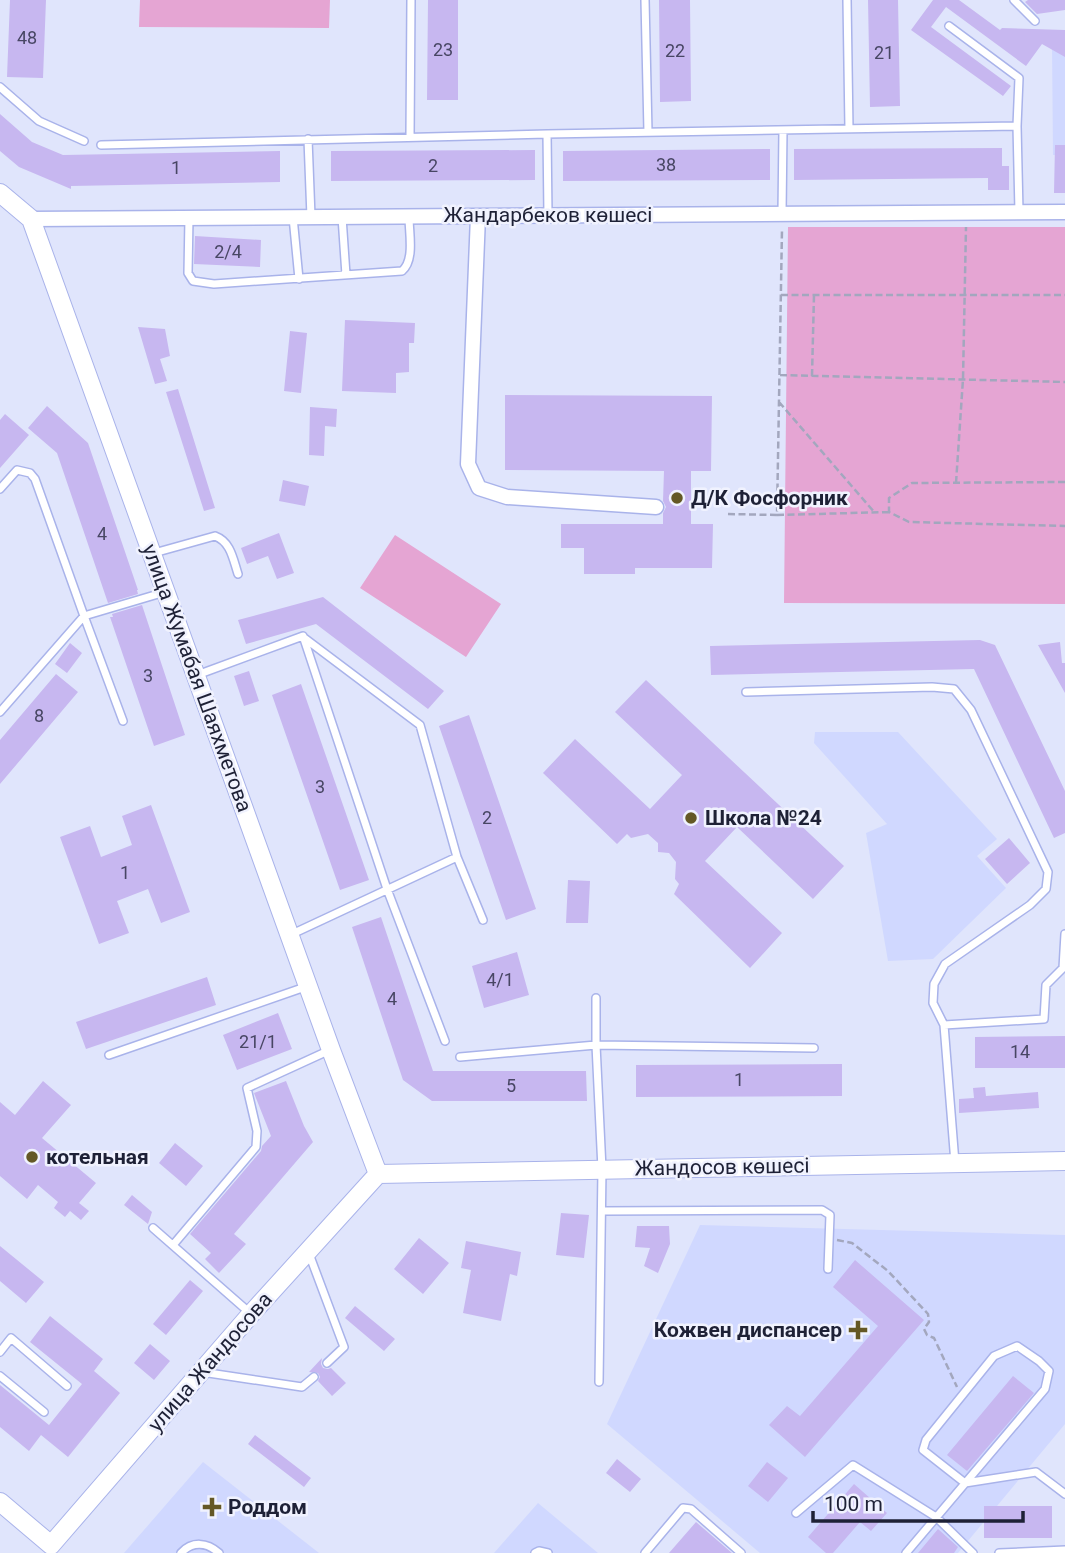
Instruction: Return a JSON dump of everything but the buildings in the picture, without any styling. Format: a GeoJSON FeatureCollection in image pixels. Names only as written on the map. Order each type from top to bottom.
{"type":"FeatureCollection","features":[{"type":"Feature","properties":{"kind":"street"},"geometry":{"type":"LineString","coordinates":[[0,193],[31,219]]}},
{"type":"Feature","properties":{"kind":"street","name":"Жандарбеков көшесі"},"geometry":{"type":"LineString","coordinates":[[31,219],[1065,212]]}},
{"type":"Feature","properties":{"kind":"street"},"geometry":{"type":"LineString","coordinates":[[478,216],[468,464],[479,488],[507,496],[656,507]]}},
{"type":"Feature","properties":{"kind":"street","name":"улица Жумабая Шаяхметова"},"geometry":{"type":"LineString","coordinates":[[31,219],[378,1174]]}},
{"type":"Feature","properties":{"kind":"street","name":"Жандосов көшесі"},"geometry":{"type":"LineString","coordinates":[[378,1174],[1065,1161]]}},
{"type":"Feature","properties":{"kind":"street","name":"улица Жандосова"},"geometry":{"type":"LineString","coordinates":[[48,1549],[251,1314],[378,1174]]}},
{"type":"Feature","properties":{"kind":"street"},"geometry":{"type":"LineString","coordinates":[[0,1502],[48,1549]]}},
{"type":"Feature","properties":{"kind":"lane"},"geometry":{"type":"LineString","coordinates":[[410,137],[411,0]]}},
{"type":"Feature","properties":{"kind":"lane"},"geometry":{"type":"LineString","coordinates":[[645,0],[648,132]]}},
{"type":"Feature","properties":{"kind":"lane"},"geometry":{"type":"LineString","coordinates":[[847,0],[849,129]]}},
{"type":"Feature","properties":{"kind":"lane"},"geometry":{"type":"LineString","coordinates":[[1014,0],[1035,21]]}},
{"type":"Feature","properties":{"kind":"lane"},"geometry":{"type":"LineString","coordinates":[[949,26],[1019,78],[1019,212]]}},
{"type":"Feature","properties":{"kind":"lane"},"geometry":{"type":"LineString","coordinates":[[0,87],[38,121],[84,141]]}},
{"type":"Feature","properties":{"kind":"lane"},"geometry":{"type":"LineString","coordinates":[[101,145],[1017,126]]}},
{"type":"Feature","properties":{"kind":"lane"},"geometry":{"type":"LineString","coordinates":[[782,130],[782,214]]}},
{"type":"Feature","properties":{"kind":"lane"},"geometry":{"type":"LineString","coordinates":[[547,134],[548,215]]}},
{"type":"Feature","properties":{"kind":"lane"},"geometry":{"type":"LineString","coordinates":[[308,139],[311,217]]}},
{"type":"Feature","properties":{"kind":"lane"},"geometry":{"type":"LineString","coordinates":[[188,218],[188,273],[193,281],[214,284],[402,271],[408,267],[410,258],[409,216]]}},
{"type":"Feature","properties":{"kind":"lane"},"geometry":{"type":"LineString","coordinates":[[293,217],[299,279]]}},
{"type":"Feature","properties":{"kind":"lane"},"geometry":{"type":"LineString","coordinates":[[342,217],[346,275]]}},
{"type":"Feature","properties":{"kind":"lane"},"geometry":{"type":"LineString","coordinates":[[0,489],[17,470],[24,471],[35,479],[123,721]]}},
{"type":"Feature","properties":{"kind":"lane"},"geometry":{"type":"LineString","coordinates":[[152,554],[215,536],[229,545],[238,574]]}},
{"type":"Feature","properties":{"kind":"lane"},"geometry":{"type":"LineString","coordinates":[[0,712],[84,616],[166,592]]}},
{"type":"Feature","properties":{"kind":"lane"},"geometry":{"type":"LineString","coordinates":[[197,675],[303,636]]}},
{"type":"Feature","properties":{"kind":"lane"},"geometry":{"type":"LineString","coordinates":[[303,636],[421,725],[457,857],[483,920]]}},
{"type":"Feature","properties":{"kind":"lane"},"geometry":{"type":"LineString","coordinates":[[303,636],[387,889],[445,1041]]}},
{"type":"Feature","properties":{"kind":"lane"},"geometry":{"type":"LineString","coordinates":[[746,692],[932,687],[954,689],[971,710],[1048,872],[1046,889],[1030,905],[945,964],[934,984],[933,1003],[944,1025],[956,1163]]}},
{"type":"Feature","properties":{"kind":"lane"},"geometry":{"type":"LineString","coordinates":[[290,936],[457,857]]}},
{"type":"Feature","properties":{"kind":"lane"},"geometry":{"type":"LineString","coordinates":[[944,1025],[1044,1019],[1046,985],[1063,968],[1065,934]]}},
{"type":"Feature","properties":{"kind":"lane"},"geometry":{"type":"LineString","coordinates":[[109,1055],[309,986]]}},
{"type":"Feature","properties":{"kind":"lane"},"geometry":{"type":"LineString","coordinates":[[596,998],[602,1169],[599,1381]]}},
{"type":"Feature","properties":{"kind":"lane"},"geometry":{"type":"LineString","coordinates":[[460,1057],[596,1045],[814,1048]]}},
{"type":"Feature","properties":{"kind":"lane"},"geometry":{"type":"LineString","coordinates":[[173,1245],[256,1147],[257,1131],[247,1088],[331,1050]]}},
{"type":"Feature","properties":{"kind":"lane"},"geometry":{"type":"LineString","coordinates":[[602,1211],[822,1210],[830,1215],[828,1269]]}},
{"type":"Feature","properties":{"kind":"lane"},"geometry":{"type":"LineString","coordinates":[[153,1228],[251,1314]]}},
{"type":"Feature","properties":{"kind":"lane"},"geometry":{"type":"LineString","coordinates":[[308,1251],[344,1347],[327,1363]]}},
{"type":"Feature","properties":{"kind":"lane"},"geometry":{"type":"LineString","coordinates":[[0,1352],[11,1338],[67,1386]]}},
{"type":"Feature","properties":{"kind":"lane"},"geometry":{"type":"LineString","coordinates":[[906,1553],[936,1517],[965,1483],[1045,1389],[1049,1371],[1017,1346],[994,1356],[926,1440],[923,1450],[965,1483],[1036,1472],[1065,1494]]}},
{"type":"Feature","properties":{"kind":"lane"},"geometry":{"type":"LineString","coordinates":[[202,1372],[302,1387],[314,1377]]}},
{"type":"Feature","properties":{"kind":"lane"},"geometry":{"type":"LineString","coordinates":[[0,1376],[44,1412]]}},
{"type":"Feature","properties":{"kind":"lane"},"geometry":{"type":"LineString","coordinates":[[796,1513],[853,1465],[936,1517],[973,1553]]}},
{"type":"Feature","properties":{"kind":"lane"},"geometry":{"type":"LineString","coordinates":[[645,1553],[683,1508],[686,1508],[691,1509],[741,1553]]}},
{"type":"Feature","properties":{"kind":"lane"},"geometry":{"type":"LineString","coordinates":[[181,1553],[187,1546],[197,1544],[213,1548],[219,1553]]}},
{"type":"Feature","properties":{"kind":"lane"},"geometry":{"type":"LineString","coordinates":[[999,1553],[1065,1550]]}},
{"type":"Feature","properties":{"kind":"lane"},"geometry":{"type":"LineString","coordinates":[[535,1553],[548,1553]]}},
{"type":"Feature","properties":{"kind":"path"},"geometry":{"type":"LineString","coordinates":[[956,483],[963,379],[967,212]]}},
{"type":"Feature","properties":{"kind":"path"},"geometry":{"type":"LineString","coordinates":[[778,515],[782,214]]}},
{"type":"Feature","properties":{"kind":"path"},"geometry":{"type":"LineString","coordinates":[[781,295],[1065,295]]}},
{"type":"Feature","properties":{"kind":"path"},"geometry":{"type":"LineString","coordinates":[[812,376],[814,295]]}},
{"type":"Feature","properties":{"kind":"path"},"geometry":{"type":"LineString","coordinates":[[780,375],[1065,382]]}},
{"type":"Feature","properties":{"kind":"path"},"geometry":{"type":"LineString","coordinates":[[779,402],[875,513]]}},
{"type":"Feature","properties":{"kind":"path"},"geometry":{"type":"LineString","coordinates":[[889,512],[889,498],[912,483],[1065,482]]}},
{"type":"Feature","properties":{"kind":"path"},"geometry":{"type":"LineString","coordinates":[[728,514],[889,512],[909,522],[1065,526]]}},
{"type":"Feature","properties":{"kind":"path"},"geometry":{"type":"LineString","coordinates":[[830,1239],[852,1243],[888,1271],[928,1314],[929,1321],[924,1329],[927,1335],[934,1338],[962,1396]]}},
{"type":"Feature","properties":{"kind":"shaded area"},"geometry":{"type":"Polygon","coordinates":[[[140,0],[330,0],[329,28],[139,27],[140,0]]]}},
{"type":"Feature","properties":{"kind":"shaded area"},"geometry":{"type":"Polygon","coordinates":[[[1052,45],[1065,45],[1065,155],[1053,155],[1052,45]]]}},
{"type":"Feature","properties":{"kind":"shaded area"},"geometry":{"type":"Polygon","coordinates":[[[788,227],[1065,227],[1065,604],[784,603],[788,227]]]}},
{"type":"Feature","properties":{"kind":"shaded area"},"geometry":{"type":"Polygon","coordinates":[[[395,535],[501,604],[466,657],[360,588],[395,535]]]}},
{"type":"Feature","properties":{"kind":"shaded area"},"geometry":{"type":"Polygon","coordinates":[[[815,732],[898,732],[997,839],[977,856],[1006,888],[933,959],[888,961],[866,833],[887,824],[814,743],[815,732]]]}},
{"type":"Feature","properties":{"kind":"shaded area","name":"Кожвен диспансер"},"geometry":{"type":"Polygon","coordinates":[[[700,1225],[1065,1235],[1065,1424],[958,1553],[760,1553],[607,1424],[700,1225]]]}},
{"type":"Feature","properties":{"kind":"shaded area","name":"Роддом"},"geometry":{"type":"Polygon","coordinates":[[[203,1462],[319,1553],[124,1553],[203,1462]]]}},
{"type":"Feature","properties":{"kind":"shaded area"},"geometry":{"type":"Polygon","coordinates":[[[538,1503],[598,1553],[494,1553],[538,1503]]]}},
{"type":"Feature","properties":{"kind":"place","name":"Д/К Фосфорник"},"geometry":{"type":"Point","coordinates":[677,498]}},
{"type":"Feature","properties":{"kind":"place","name":"Школа №24"},"geometry":{"type":"Point","coordinates":[691,818]}},
{"type":"Feature","properties":{"kind":"place","name":"котельная"},"geometry":{"type":"Point","coordinates":[32,1157]}},
{"type":"Feature","properties":{"kind":"place","name":"Кожвен диспансер"},"geometry":{"type":"Point","coordinates":[858,1330]}},
{"type":"Feature","properties":{"kind":"place","name":"Роддом"},"geometry":{"type":"Point","coordinates":[212,1507]}}]}
